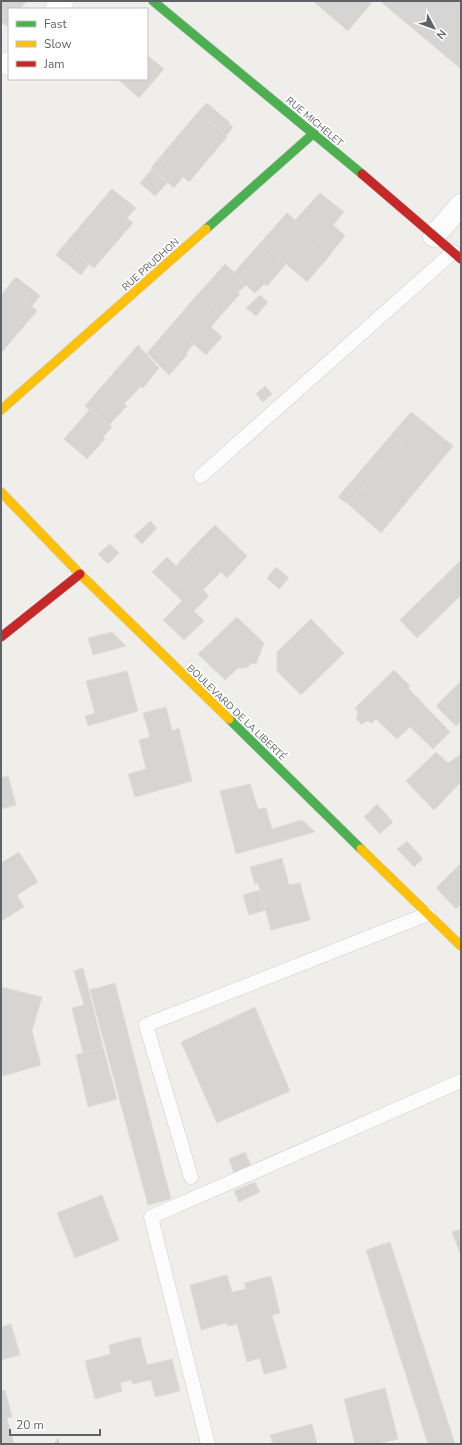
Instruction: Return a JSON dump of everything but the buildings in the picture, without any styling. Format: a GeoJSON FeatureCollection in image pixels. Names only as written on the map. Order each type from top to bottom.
{"type":"FeatureCollection","features":[{"type":"Feature","properties":{"kind":"street","name":"RUE MICHELET"},"geometry":{"type":"LineString","coordinates":[[153,1],[457,255]]}},
{"type":"Feature","properties":{"kind":"street","name":"RUE PRUDHON"},"geometry":{"type":"LineString","coordinates":[[1,410],[314,134]]}},
{"type":"Feature","properties":{"kind":"street"},"geometry":{"type":"LineString","coordinates":[[434,236],[461,205]]}},
{"type":"Feature","properties":{"kind":"street","name":"BOULEVARD DE LA LIBERTÉ"},"geometry":{"type":"LineString","coordinates":[[1,492],[80,574],[461,946]]}},
{"type":"Feature","properties":{"kind":"street"},"geometry":{"type":"LineString","coordinates":[[1,637],[80,574]]}},
{"type":"Feature","properties":{"kind":"lane"},"geometry":{"type":"LineString","coordinates":[[201,476],[457,255]]}},
{"type":"Feature","properties":{"kind":"lane"},"geometry":{"type":"LineString","coordinates":[[191,1177],[146,1025],[428,914]]}},
{"type":"Feature","properties":{"kind":"lane"},"geometry":{"type":"LineString","coordinates":[[208,1444],[151,1217],[461,1081]]}},
{"type":"Feature","properties":{"kind":"traffic: fast"},"geometry":{"type":"LineString","coordinates":[[153,1],[362,174]]}},
{"type":"Feature","properties":{"kind":"traffic: fast"},"geometry":{"type":"LineString","coordinates":[[206,229],[314,133]]}},
{"type":"Feature","properties":{"kind":"traffic: fast"},"geometry":{"type":"LineString","coordinates":[[229,719],[361,849]]}},
{"type":"Feature","properties":{"kind":"traffic: slow"},"geometry":{"type":"LineString","coordinates":[[1,410],[206,229]]}},
{"type":"Feature","properties":{"kind":"traffic: slow"},"geometry":{"type":"LineString","coordinates":[[1,492],[80,574],[229,719]]}},
{"type":"Feature","properties":{"kind":"traffic: slow"},"geometry":{"type":"LineString","coordinates":[[361,849],[461,946]]}},
{"type":"Feature","properties":{"kind":"traffic: jam"},"geometry":{"type":"LineString","coordinates":[[362,174],[461,259]]}},
{"type":"Feature","properties":{"kind":"traffic: jam"},"geometry":{"type":"LineString","coordinates":[[1,637],[80,574]]}}]}
